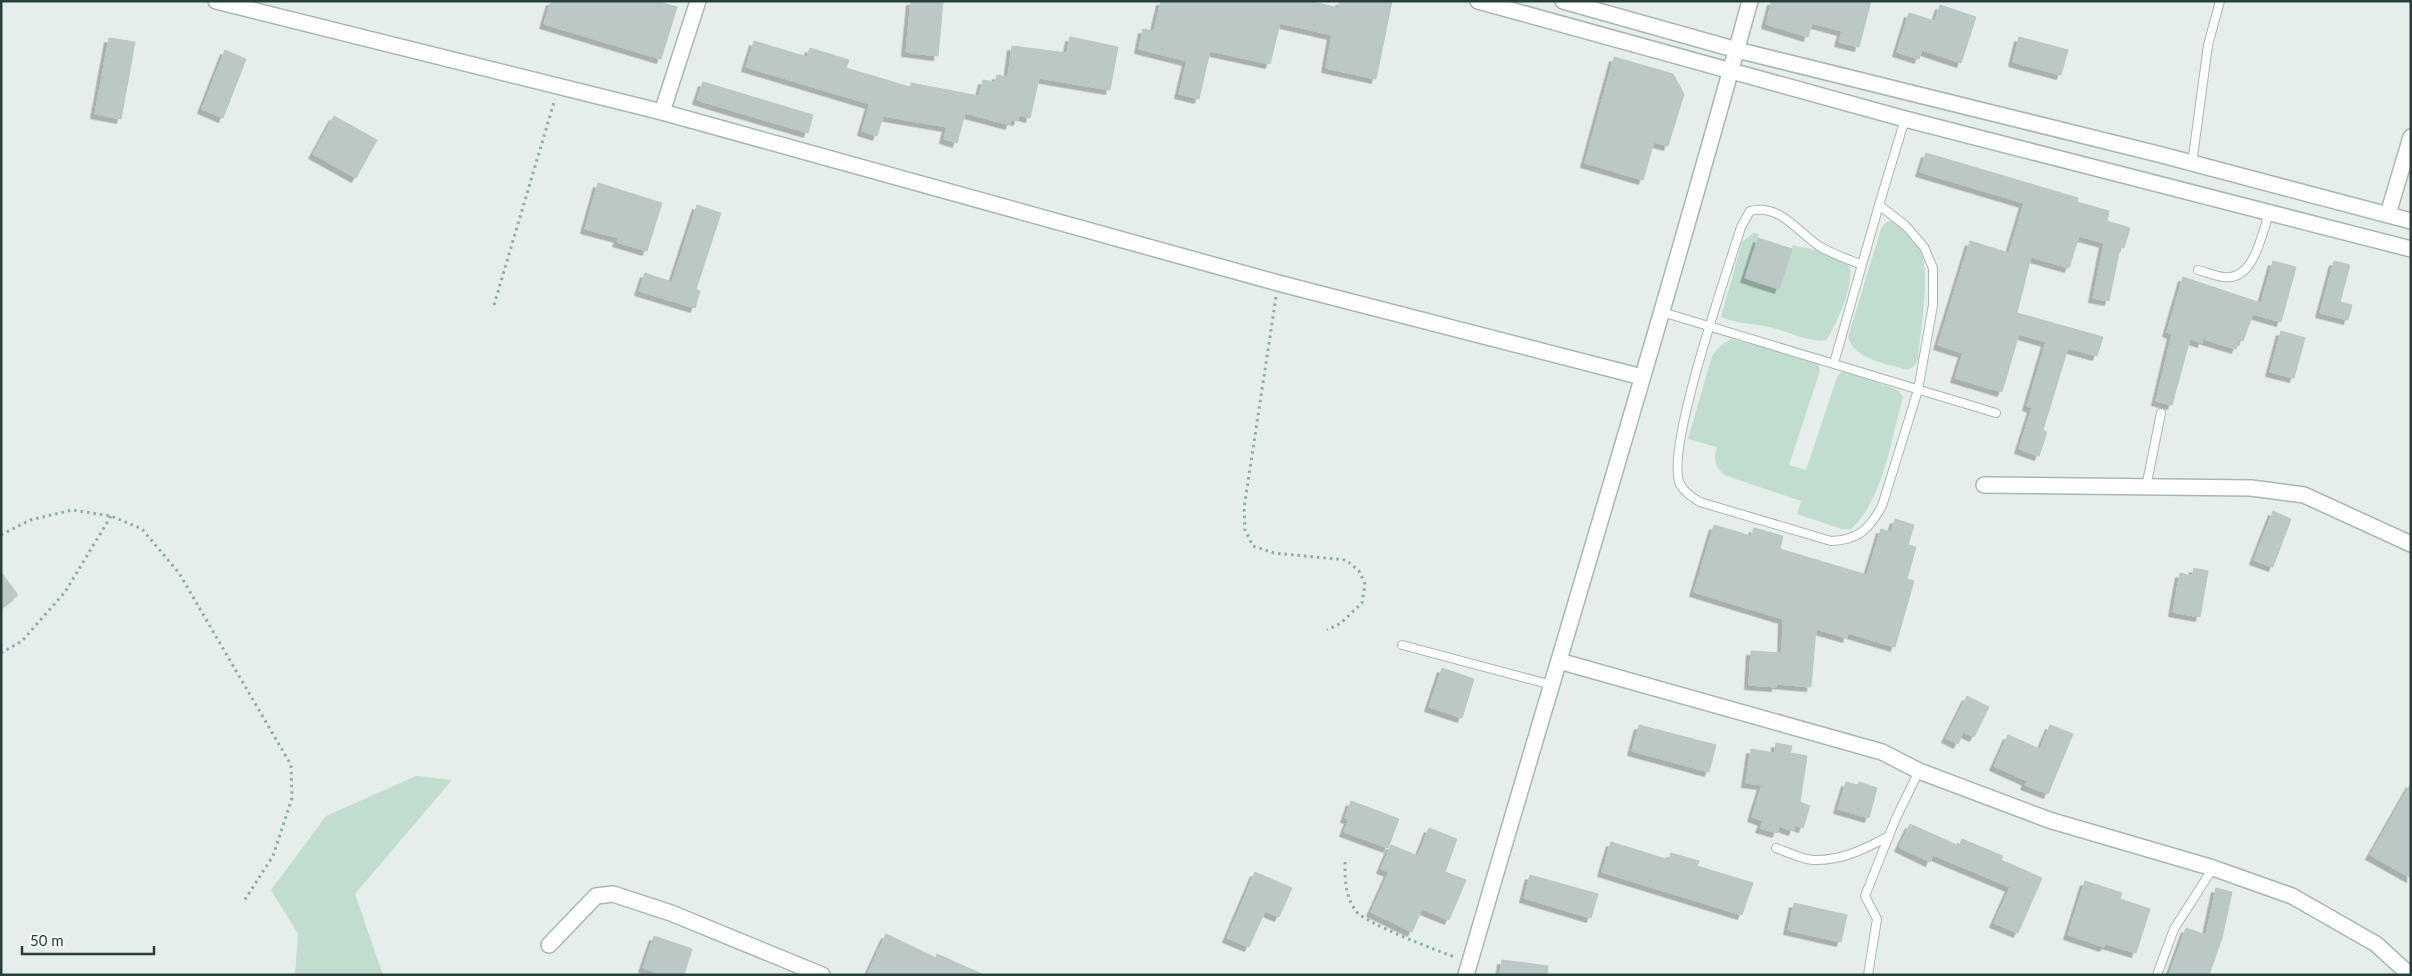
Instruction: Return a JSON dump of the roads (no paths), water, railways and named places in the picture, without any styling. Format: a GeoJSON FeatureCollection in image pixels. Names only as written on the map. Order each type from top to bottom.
{"type":"FeatureCollection","features":[{"type":"Feature","properties":{"kind":"street"},"geometry":{"type":"LineString","coordinates":[[216,1],[662,112],[1278,283],[1642,377]]}},
{"type":"Feature","properties":{"kind":"street"},"geometry":{"type":"LineString","coordinates":[[662,112],[698,1]]}},
{"type":"Feature","properties":{"kind":"street"},"geometry":{"type":"LineString","coordinates":[[1478,1],[1905,119],[2411,249]]}},
{"type":"Feature","properties":{"kind":"street"},"geometry":{"type":"LineString","coordinates":[[1563,1],[1737,50],[2411,221]]}},
{"type":"Feature","properties":{"kind":"street"},"geometry":{"type":"LineString","coordinates":[[1468,969],[1732,72],[1750,1]]}},
{"type":"Feature","properties":{"kind":"street"},"geometry":{"type":"LineString","coordinates":[[2388,214],[2411,137]]}},
{"type":"Feature","properties":{"kind":"street"},"geometry":{"type":"LineString","coordinates":[[1984,485],[2251,488],[2304,495],[2411,544]]}},
{"type":"Feature","properties":{"kind":"street"},"geometry":{"type":"LineString","coordinates":[[1559,660],[1882,752],[1919,771],[2049,820],[2212,868],[2292,896],[2376,944],[2410,975]]}},
{"type":"Feature","properties":{"kind":"street"},"geometry":{"type":"LineString","coordinates":[[549,945],[596,896],[612,894],[671,913],[822,975]]}},
{"type":"Feature","properties":{"kind":"lane"},"geometry":{"type":"LineString","coordinates":[[2192,164],[2208,45],[2220,1]]}},
{"type":"Feature","properties":{"kind":"lane"},"geometry":{"type":"LineString","coordinates":[[1834,363],[1905,119]]}},
{"type":"Feature","properties":{"kind":"lane"},"geometry":{"type":"LineString","coordinates":[[1862,265],[1820,247],[1783,217],[1767,209],[1759,208],[1750,211],[1741,228],[1686,409],[1677,466],[1680,483],[1688,494],[1700,502],[1831,541],[1847,541],[1872,523],[1882,506],[1918,390],[1933,305],[1933,268],[1924,247],[1906,226],[1880,205]]}},
{"type":"Feature","properties":{"kind":"lane"},"geometry":{"type":"LineString","coordinates":[[2198,270],[2225,278],[2238,275],[2247,269],[2269,213]]}},
{"type":"Feature","properties":{"kind":"lane"},"geometry":{"type":"LineString","coordinates":[[1662,312],[1996,414]]}},
{"type":"Feature","properties":{"kind":"lane"},"geometry":{"type":"LineString","coordinates":[[2146,487],[2161,413]]}},
{"type":"Feature","properties":{"kind":"lane"},"geometry":{"type":"LineString","coordinates":[[1402,645],[1552,685]]}},
{"type":"Feature","properties":{"kind":"lane"},"geometry":{"type":"LineString","coordinates":[[1868,975],[1877,919],[1865,896],[1889,836],[1919,771]]}},
{"type":"Feature","properties":{"kind":"lane"},"geometry":{"type":"LineString","coordinates":[[1776,848],[1811,860],[1838,858],[1865,849],[1889,836]]}},
{"type":"Feature","properties":{"kind":"lane"},"geometry":{"type":"LineString","coordinates":[[2157,975],[2174,929],[2212,868]]}}]}
